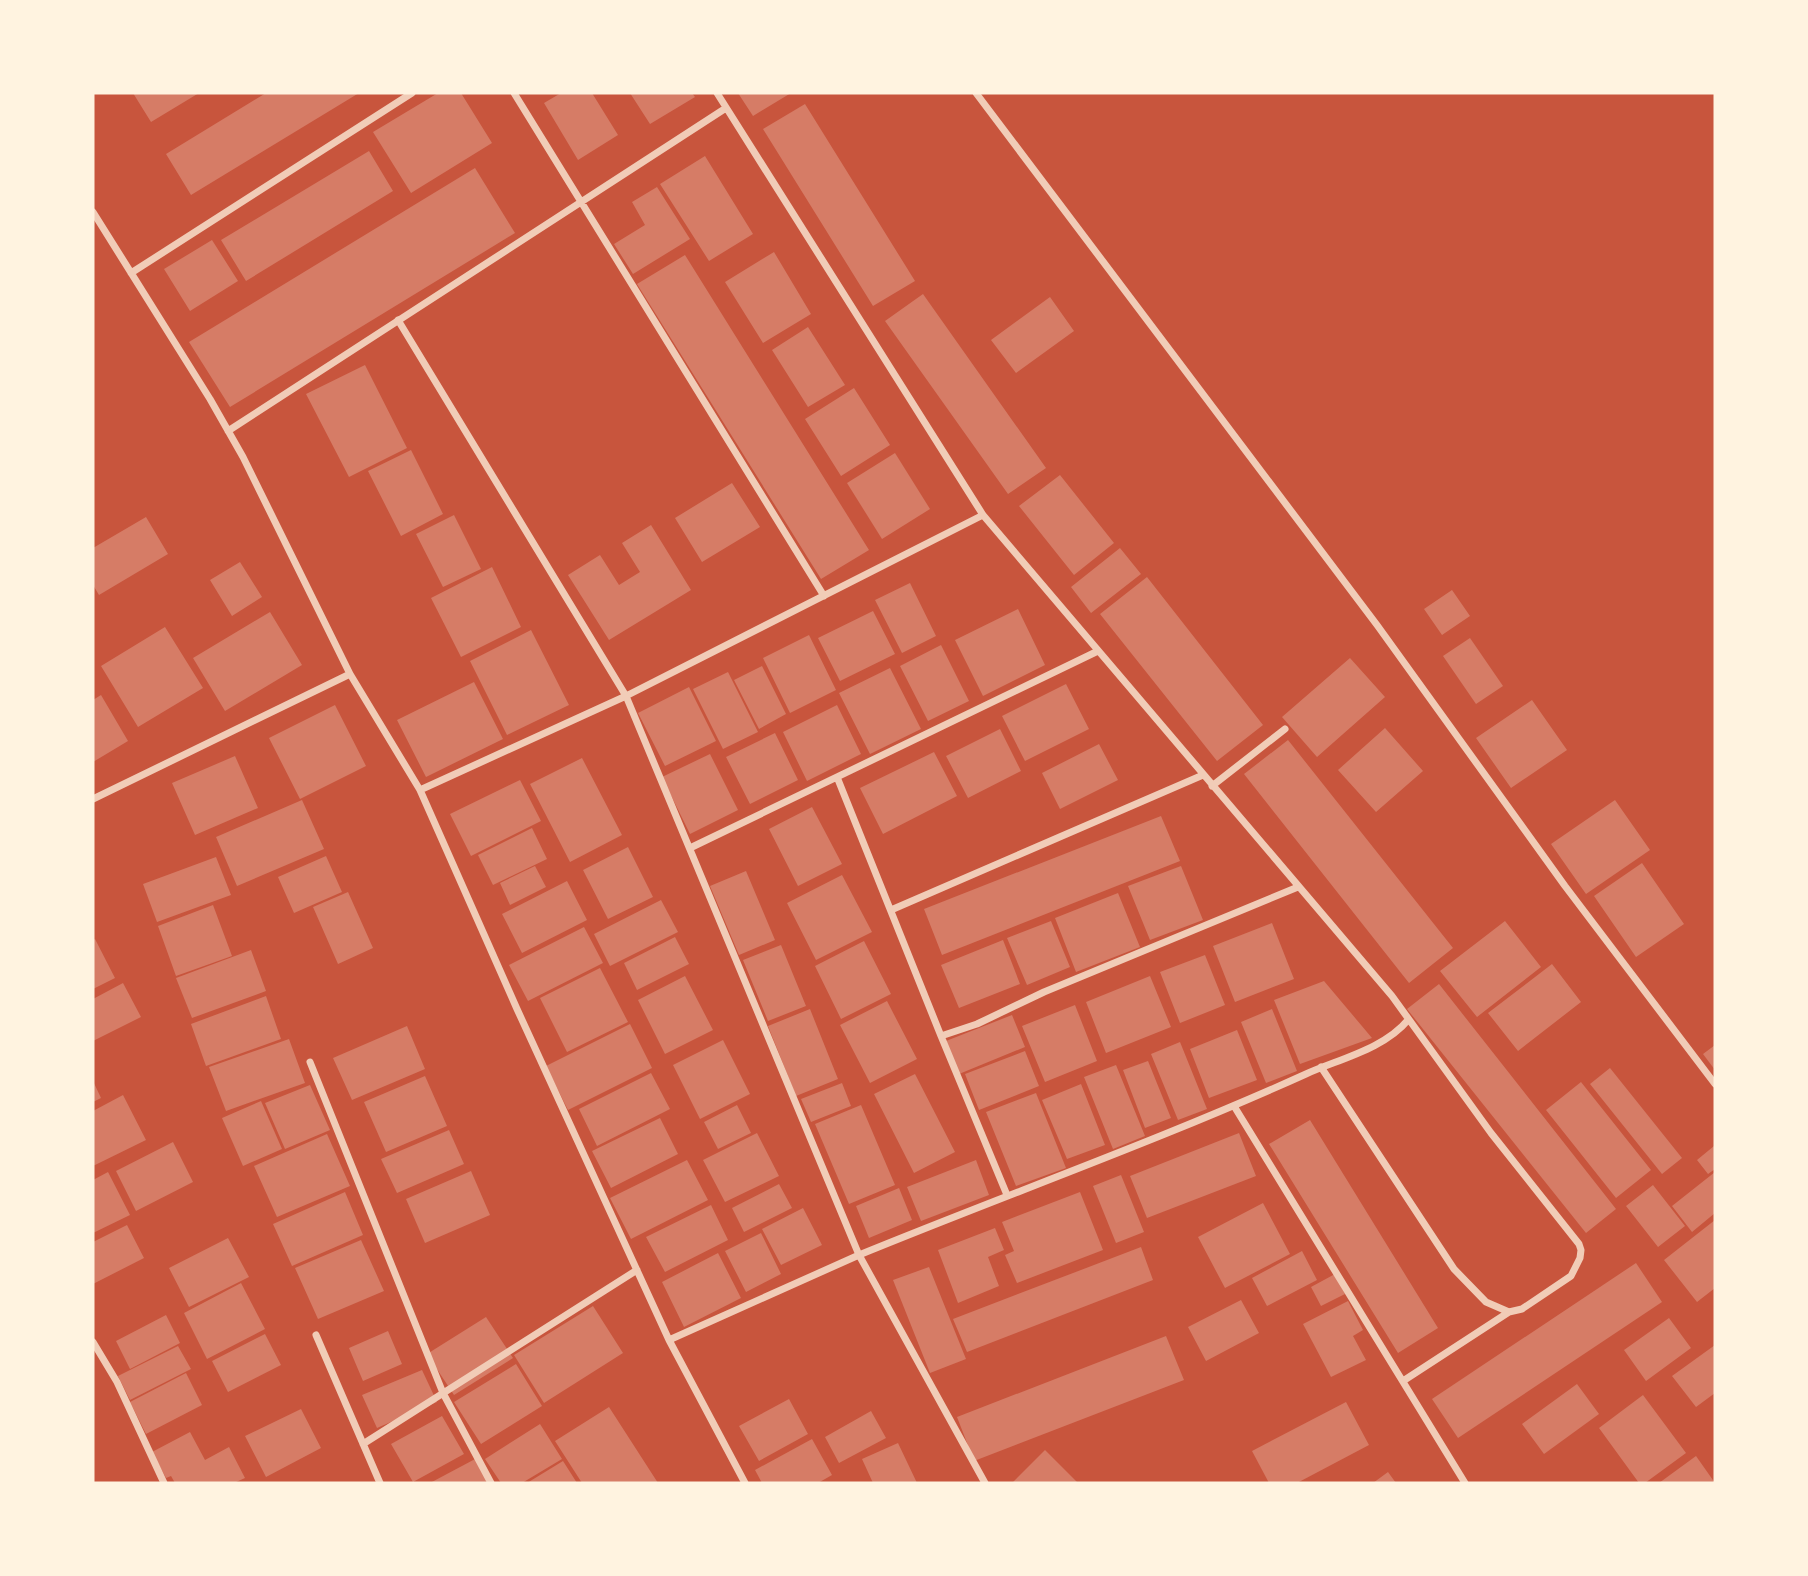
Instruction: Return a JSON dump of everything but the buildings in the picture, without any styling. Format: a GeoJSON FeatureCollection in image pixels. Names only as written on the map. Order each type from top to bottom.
{"type":"FeatureCollection","features":[{"type":"Feature","properties":{"kind":"street"},"geometry":{"type":"LineString","coordinates":[[131,273],[412,93]]}},
{"type":"Feature","properties":{"kind":"street"},"geometry":{"type":"LineString","coordinates":[[514,93],[824,596]]}},
{"type":"Feature","properties":{"kind":"street"},"geometry":{"type":"LineString","coordinates":[[717,93],[983,515],[1392,996],[1491,1132],[1574,1237],[1581,1250],[1571,1276],[1522,1309],[1509,1312],[1403,1381]]}},
{"type":"Feature","properties":{"kind":"street"},"geometry":{"type":"LineString","coordinates":[[976,93],[1377,625],[1565,886],[1715,1084]]}},
{"type":"Feature","properties":{"kind":"street"},"geometry":{"type":"LineString","coordinates":[[228,431],[726,108]]}},
{"type":"Feature","properties":{"kind":"street"},"geometry":{"type":"LineString","coordinates":[[93,212],[228,431],[350,674],[420,790],[669,1340],[745,1483]]}},
{"type":"Feature","properties":{"kind":"street"},"geometry":{"type":"LineString","coordinates":[[398,320],[626,696],[859,1255],[985,1483]]}},
{"type":"Feature","properties":{"kind":"street"},"geometry":{"type":"LineString","coordinates":[[420,790],[626,696],[983,515]]}},
{"type":"Feature","properties":{"kind":"street"},"geometry":{"type":"LineString","coordinates":[[690,848],[1098,651]]}},
{"type":"Feature","properties":{"kind":"street"},"geometry":{"type":"LineString","coordinates":[[93,799],[350,674]]}},
{"type":"Feature","properties":{"kind":"street"},"geometry":{"type":"LineString","coordinates":[[1212,786],[1285,729]]}},
{"type":"Feature","properties":{"kind":"street"},"geometry":{"type":"LineString","coordinates":[[891,910],[1203,775]]}},
{"type":"Feature","properties":{"kind":"street"},"geometry":{"type":"LineString","coordinates":[[837,777],[1007,1195]]}},
{"type":"Feature","properties":{"kind":"street"},"geometry":{"type":"LineString","coordinates":[[942,1036],[977,1024],[1044,992],[1298,887]]}},
{"type":"Feature","properties":{"kind":"street"},"geometry":{"type":"LineString","coordinates":[[669,1340],[859,1255],[1234,1106],[1374,1044],[1397,1031],[1408,1020]]}},
{"type":"Feature","properties":{"kind":"street"},"geometry":{"type":"LineString","coordinates":[[310,1062],[443,1394],[491,1483]]}},
{"type":"Feature","properties":{"kind":"street"},"geometry":{"type":"LineString","coordinates":[[1321,1067],[1454,1269],[1486,1302],[1509,1312]]}},
{"type":"Feature","properties":{"kind":"street"},"geometry":{"type":"LineString","coordinates":[[1234,1106],[1465,1483]]}},
{"type":"Feature","properties":{"kind":"street"},"geometry":{"type":"LineString","coordinates":[[363,1444],[637,1270]]}},
{"type":"Feature","properties":{"kind":"street"},"geometry":{"type":"LineString","coordinates":[[316,1335],[380,1483]]}},
{"type":"Feature","properties":{"kind":"street"},"geometry":{"type":"LineString","coordinates":[[93,1342],[117,1382],[164,1483]]}}]}
